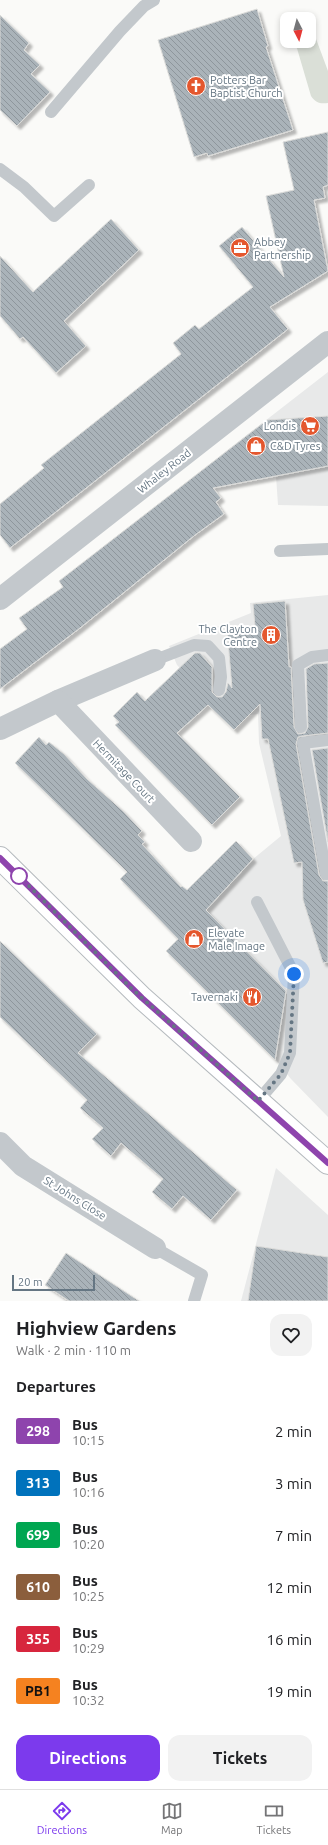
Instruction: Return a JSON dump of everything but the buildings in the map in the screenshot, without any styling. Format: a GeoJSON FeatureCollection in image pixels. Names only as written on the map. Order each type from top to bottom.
{"type":"FeatureCollection","features":[{"type":"Feature","properties":{"kind":"main road"},"geometry":{"type":"LineString","coordinates":[[0,859],[132,989],[328,1163]]}},
{"type":"Feature","properties":{"kind":"street","name":"Whaley Road"},"geometry":{"type":"LineString","coordinates":[[0,599],[328,342]]}},
{"type":"Feature","properties":{"kind":"street"},"geometry":{"type":"LineString","coordinates":[[0,729],[58,701],[155,660]]}},
{"type":"Feature","properties":{"kind":"street","name":"Hermitage Court"},"geometry":{"type":"LineString","coordinates":[[58,701],[191,841]]}},
{"type":"Feature","properties":{"kind":"street","name":"St Johns Close"},"geometry":{"type":"LineString","coordinates":[[0,1143],[23,1166],[154,1248]]}},
{"type":"Feature","properties":{"kind":"lane"},"geometry":{"type":"LineString","coordinates":[[51,112],[120,31],[144,6],[154,0]]}},
{"type":"Feature","properties":{"kind":"lane"},"geometry":{"type":"LineString","coordinates":[[0,169],[24,187],[54,216],[88,185]]}},
{"type":"Feature","properties":{"kind":"lane"},"geometry":{"type":"LineString","coordinates":[[280,551],[328,549]]}},
{"type":"Feature","properties":{"kind":"lane"},"geometry":{"type":"LineString","coordinates":[[155,660],[194,645],[208,646],[218,658],[221,677],[219,690]]}},
{"type":"Feature","properties":{"kind":"lane"},"geometry":{"type":"LineString","coordinates":[[302,727],[298,664],[312,656],[328,655]]}},
{"type":"Feature","properties":{"kind":"lane"},"geometry":{"type":"LineString","coordinates":[[326,874],[303,743],[328,740]]}},
{"type":"Feature","properties":{"kind":"lane"},"geometry":{"type":"LineString","coordinates":[[257,902],[294,974],[290,1053],[281,1074],[258,1101]]}},
{"type":"Feature","properties":{"kind":"lane"},"geometry":{"type":"LineString","coordinates":[[154,1248],[202,1275],[194,1301]]}},
{"type":"Feature","properties":{"kind":"shaded area"},"geometry":{"type":"Polygon","coordinates":[[[316,39],[328,71],[328,103],[318,102],[311,96],[297,48],[316,48],[316,39]]]}},
{"type":"Feature","properties":{"kind":"shaded area"},"geometry":{"type":"Polygon","coordinates":[[[328,372],[328,506],[278,505],[276,476],[242,483],[221,455],[328,372]]]}},
{"type":"Feature","properties":{"kind":"shaded area"},"geometry":{"type":"Polygon","coordinates":[[[328,595],[328,1117],[291,1079],[275,1059],[166,951],[253,859],[281,836],[259,743],[258,714],[250,715],[233,698],[217,714],[204,701],[204,693],[177,665],[169,646],[251,613],[250,603],[328,595]]]}},
{"type":"Feature","properties":{"kind":"shaded area"},"geometry":{"type":"Polygon","coordinates":[[[276,1168],[328,1215],[328,1301],[241,1301],[276,1168]]]}},
{"type":"Feature","properties":{"kind":"bus line","name":"298"},"geometry":{"type":"LineString","coordinates":[[0,858],[142,998],[328,1163]]}},
{"type":"Feature","properties":{"kind":"place","name":"Potters Bar Baptist Church"},"geometry":{"type":"Point","coordinates":[196,86]}},
{"type":"Feature","properties":{"kind":"place","name":"Abbey Partnership"},"geometry":{"type":"Point","coordinates":[240,248]}},
{"type":"Feature","properties":{"kind":"place","name":"Londis"},"geometry":{"type":"Point","coordinates":[310,426]}},
{"type":"Feature","properties":{"kind":"place","name":"C&D Tyres"},"geometry":{"type":"Point","coordinates":[256,446]}},
{"type":"Feature","properties":{"kind":"place","name":"The Clayton Centre"},"geometry":{"type":"Point","coordinates":[271,635]}},
{"type":"Feature","properties":{"kind":"place","name":"Elevate Male Image"},"geometry":{"type":"Point","coordinates":[194,939]}},
{"type":"Feature","properties":{"kind":"place","name":"Tavernaki"},"geometry":{"type":"Point","coordinates":[252,997]}},
{"type":"Feature","properties":{"kind":"route"},"geometry":{"type":"LineString","coordinates":[[19,876],[132,989],[258,1101],[281,1074],[290,1053],[294,974]]}}]}
